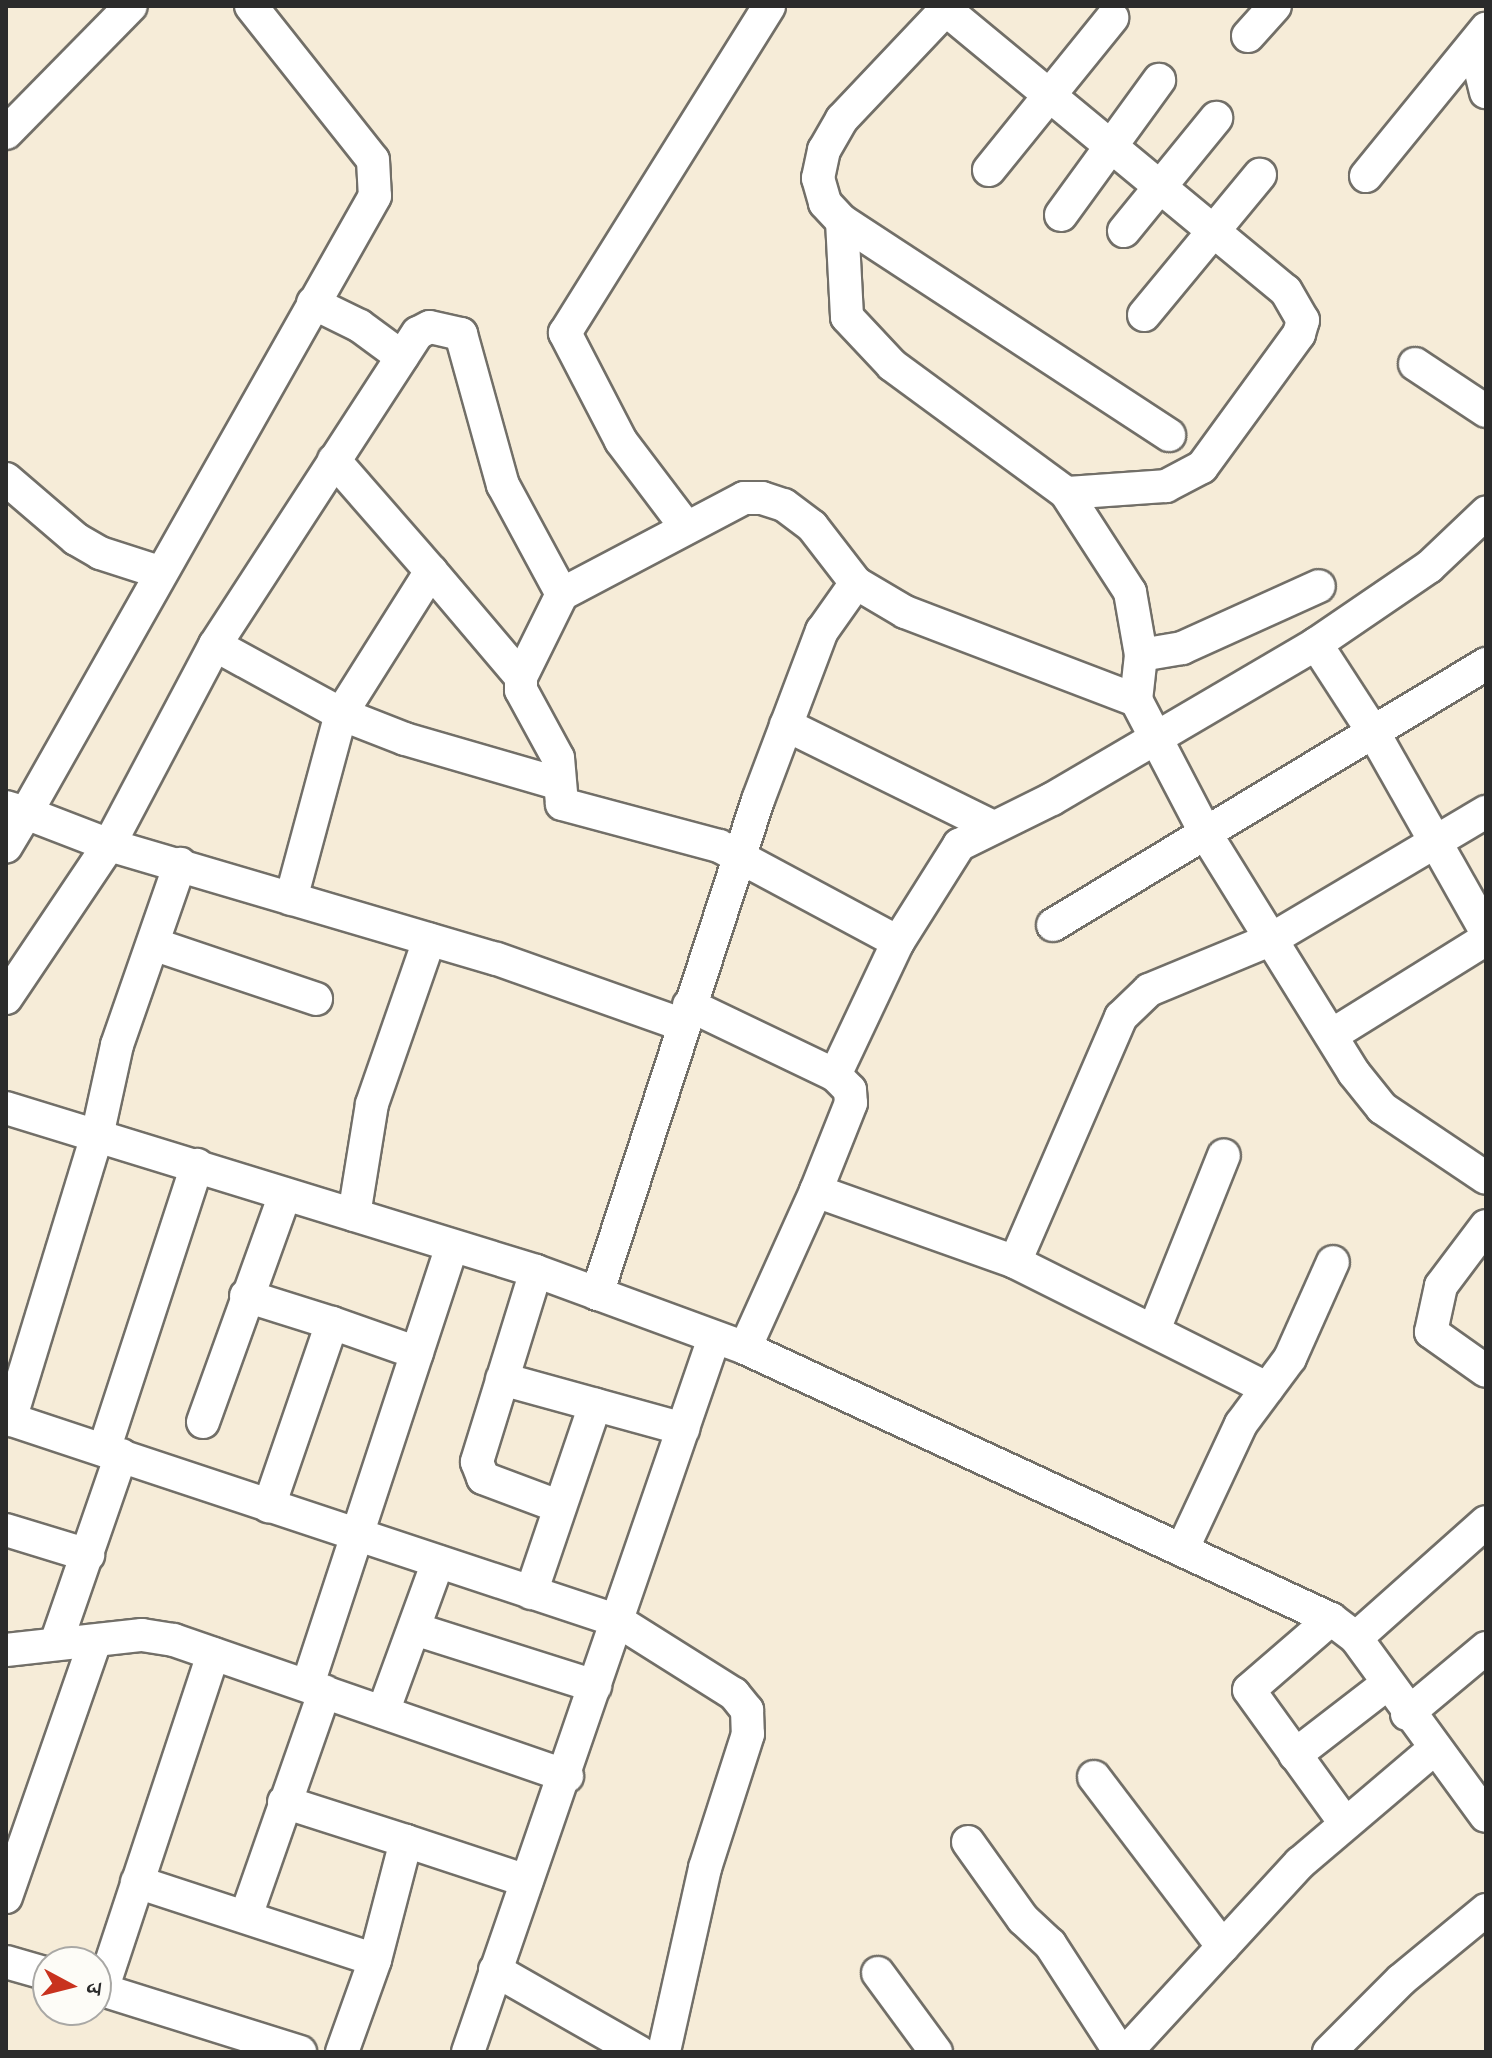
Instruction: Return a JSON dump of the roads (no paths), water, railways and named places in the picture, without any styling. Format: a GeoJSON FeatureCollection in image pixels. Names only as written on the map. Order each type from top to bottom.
{"type":"FeatureCollection","features":[{"type":"Feature","properties":{"kind":"street"},"geometry":{"type":"LineString","coordinates":[[6,133],[131,6]]}},
{"type":"Feature","properties":{"kind":"street"},"geometry":{"type":"LineString","coordinates":[[6,846],[16,810],[159,572],[370,209],[378,183],[373,160],[251,6]]}},
{"type":"Feature","properties":{"kind":"street"},"geometry":{"type":"LineString","coordinates":[[686,527],[621,441],[565,333],[769,6]]}},
{"type":"Feature","properties":{"kind":"street"},"geometry":{"type":"LineString","coordinates":[[1248,36],[1275,6]]}},
{"type":"Feature","properties":{"kind":"street"},"geometry":{"type":"LineString","coordinates":[[1066,493],[1166,486],[1202,467],[1299,334],[1303,320],[1286,291],[1107,146],[947,8],[842,119],[824,150],[818,178],[825,203],[842,221],[1169,435]]}},
{"type":"Feature","properties":{"kind":"street"},"geometry":{"type":"LineString","coordinates":[[989,170],[1112,18]]}},
{"type":"Feature","properties":{"kind":"street"},"geometry":{"type":"LineString","coordinates":[[1366,176],[1486,29]]}},
{"type":"Feature","properties":{"kind":"street"},"geometry":{"type":"LineString","coordinates":[[1486,51],[1480,68],[1486,92]]}},
{"type":"Feature","properties":{"kind":"street"},"geometry":{"type":"LineString","coordinates":[[1061,215],[1107,146],[1159,80]]}},
{"type":"Feature","properties":{"kind":"street"},"geometry":{"type":"LineString","coordinates":[[1124,231],[1216,118]]}},
{"type":"Feature","properties":{"kind":"street"},"geometry":{"type":"LineString","coordinates":[[1144,315],[1260,175]]}},
{"type":"Feature","properties":{"kind":"street"},"geometry":{"type":"LineString","coordinates":[[842,221],[847,317],[865,341],[1066,493],[1130,592],[1141,655],[1136,700],[1154,739],[1207,836],[1354,1073],[1382,1108],[1486,1178]]}},
{"type":"Feature","properties":{"kind":"street"},"geometry":{"type":"LineString","coordinates":[[313,303],[360,326],[402,357]]}},
{"type":"Feature","properties":{"kind":"street"},"geometry":{"type":"LineString","coordinates":[[6,998],[109,845],[215,645],[418,333],[430,327],[461,334],[503,485],[562,594]]}},
{"type":"Feature","properties":{"kind":"street"},"geometry":{"type":"LineString","coordinates":[[1415,364],[1486,411]]}},
{"type":"Feature","properties":{"kind":"street"},"geometry":{"type":"LineString","coordinates":[[334,460],[521,677]]}},
{"type":"Feature","properties":{"kind":"street"},"geometry":{"type":"LineString","coordinates":[[6,479],[76,539],[100,553],[159,572]]}},
{"type":"Feature","properties":{"kind":"street"},"geometry":{"type":"LineString","coordinates":[[898,942],[719,846],[562,804],[558,758],[521,690],[521,677],[562,594],[744,498],[784,505],[812,526],[856,583],[942,628],[1136,700]]}},
{"type":"Feature","properties":{"kind":"street"},"geometry":{"type":"LineString","coordinates":[[835,1075],[898,942],[948,857],[959,845],[1154,739],[1316,644],[1429,567],[1486,513]]}},
{"type":"Feature","properties":{"kind":"street"},"geometry":{"type":"LineString","coordinates":[[291,899],[341,714],[431,571]]}},
{"type":"Feature","properties":{"kind":"street"},"geometry":{"type":"LineString","coordinates":[[597,1294],[738,857],[786,725],[822,631],[856,583]]}},
{"type":"Feature","properties":{"kind":"street"},"geometry":{"type":"LineString","coordinates":[[1141,655],[1182,648],[1319,586]]}},
{"type":"Feature","properties":{"kind":"street"},"geometry":{"type":"LineString","coordinates":[[1316,644],[1375,735],[1486,931]]}},
{"type":"Feature","properties":{"kind":"street"},"geometry":{"type":"LineString","coordinates":[[215,645],[341,714],[405,739],[560,784]]}},
{"type":"Feature","properties":{"kind":"street"},"geometry":{"type":"LineString","coordinates":[[1053,925],[1375,735],[1486,664]]}},
{"type":"Feature","properties":{"kind":"street"},"geometry":{"type":"LineString","coordinates":[[786,725],[993,827]]}},
{"type":"Feature","properties":{"kind":"street"},"geometry":{"type":"LineString","coordinates":[[16,810],[109,845],[686,1015],[835,1075],[850,1090],[851,1103],[816,1191],[745,1348]]}},
{"type":"Feature","properties":{"kind":"street"},"geometry":{"type":"LineString","coordinates":[[1015,1262],[1121,1017],[1149,990],[1270,940],[1486,812]]}},
{"type":"Feature","properties":{"kind":"street"},"geometry":{"type":"LineString","coordinates":[[180,864],[117,1045],[97,1136],[8,1419],[618,1621],[734,1694],[747,1710],[748,1734],[705,1868],[664,2052]]}},
{"type":"Feature","properties":{"kind":"street"},"geometry":{"type":"LineString","coordinates":[[1332,1035],[1486,939]]}},
{"type":"Feature","properties":{"kind":"street"},"geometry":{"type":"LineString","coordinates":[[354,1215],[372,1104],[429,940]]}},
{"type":"Feature","properties":{"kind":"street"},"geometry":{"type":"LineString","coordinates":[[153,944],[316,999]]}},
{"type":"Feature","properties":{"kind":"street"},"geometry":{"type":"LineString","coordinates":[[6,1108],[536,1271],[745,1348],[1182,1550],[1343,1628],[1486,1816]]}},
{"type":"Feature","properties":{"kind":"street"},"geometry":{"type":"LineString","coordinates":[[1154,1330],[1224,1155]]}},
{"type":"Feature","properties":{"kind":"street"},"geometry":{"type":"LineString","coordinates":[[56,1643],[88,1555],[112,1453],[197,1165]]}},
{"type":"Feature","properties":{"kind":"street"},"geometry":{"type":"LineString","coordinates":[[816,1191],[1015,1262],[1267,1388]]}},
{"type":"Feature","properties":{"kind":"street"},"geometry":{"type":"LineString","coordinates":[[203,1422],[285,1194]]}},
{"type":"Feature","properties":{"kind":"street"},"geometry":{"type":"LineString","coordinates":[[1486,1226],[1441,1286],[1431,1332],[1486,1371]]}},
{"type":"Feature","properties":{"kind":"street"},"geometry":{"type":"LineString","coordinates":[[246,1916],[284,1802],[357,1536],[452,1246]]}},
{"type":"Feature","properties":{"kind":"street"},"geometry":{"type":"LineString","coordinates":[[1182,1550],[1241,1424],[1290,1358],[1333,1262]]}},
{"type":"Feature","properties":{"kind":"street"},"geometry":{"type":"LineString","coordinates":[[536,1271],[502,1379],[478,1471],[483,1478],[560,1507]]}},
{"type":"Feature","properties":{"kind":"street"},"geometry":{"type":"LineString","coordinates":[[246,1296],[417,1353]]}},
{"type":"Feature","properties":{"kind":"street"},"geometry":{"type":"LineString","coordinates":[[269,1506],[332,1323]]}},
{"type":"Feature","properties":{"kind":"street"},"geometry":{"type":"LineString","coordinates":[[468,2052],[567,1776],[714,1338]]}},
{"type":"Feature","properties":{"kind":"street"},"geometry":{"type":"LineString","coordinates":[[502,1379],[683,1429]]}},
{"type":"Feature","properties":{"kind":"street"},"geometry":{"type":"LineString","coordinates":[[531,1593],[595,1405]]}},
{"type":"Feature","properties":{"kind":"street"},"geometry":{"type":"LineString","coordinates":[[1345,1823],[1249,1690],[1343,1628],[1486,1522]]}},
{"type":"Feature","properties":{"kind":"street"},"geometry":{"type":"LineString","coordinates":[[6,1530],[88,1555]]}},
{"type":"Feature","properties":{"kind":"street"},"geometry":{"type":"LineString","coordinates":[[383,1712],[438,1562]]}},
{"type":"Feature","properties":{"kind":"street"},"geometry":{"type":"LineString","coordinates":[[415,1629],[595,1686]]}},
{"type":"Feature","properties":{"kind":"street"},"geometry":{"type":"LineString","coordinates":[[6,1650],[142,1635],[316,1687],[567,1776]]}},
{"type":"Feature","properties":{"kind":"street"},"geometry":{"type":"LineString","coordinates":[[6,1897],[95,1642]]}},
{"type":"Feature","properties":{"kind":"street"},"geometry":{"type":"LineString","coordinates":[[1407,1714],[1486,1648]]}},
{"type":"Feature","properties":{"kind":"street"},"geometry":{"type":"LineString","coordinates":[[112,1952],[213,1654]]}},
{"type":"Feature","properties":{"kind":"street"},"geometry":{"type":"LineString","coordinates":[[1295,1755],[1387,1684]]}},
{"type":"Feature","properties":{"kind":"street"},"geometry":{"type":"LineString","coordinates":[[968,1842],[1023,1919],[1050,1944],[1123,2052],[1300,1863],[1434,1749]]}},
{"type":"Feature","properties":{"kind":"street"},"geometry":{"type":"LineString","coordinates":[[1094,1777],[1223,1947]]}},
{"type":"Feature","properties":{"kind":"street"},"geometry":{"type":"LineString","coordinates":[[284,1802],[527,1881]]}},
{"type":"Feature","properties":{"kind":"street"},"geometry":{"type":"LineString","coordinates":[[342,2052],[375,1960],[406,1841]]}},
{"type":"Feature","properties":{"kind":"street"},"geometry":{"type":"LineString","coordinates":[[137,1882],[375,1960]]}},
{"type":"Feature","properties":{"kind":"street"},"geometry":{"type":"LineString","coordinates":[[1329,2052],[1401,1980],[1486,1910]]}},
{"type":"Feature","properties":{"kind":"street"},"geometry":{"type":"LineString","coordinates":[[6,1962],[32,1969]]}},
{"type":"Feature","properties":{"kind":"street"},"geometry":{"type":"LineString","coordinates":[[495,1970],[639,2052]]}},
{"type":"Feature","properties":{"kind":"street"},"geometry":{"type":"LineString","coordinates":[[878,1973],[936,2052]]}},
{"type":"Feature","properties":{"kind":"street"},"geometry":{"type":"LineString","coordinates":[[112,1993],[300,2052]]}}]}
